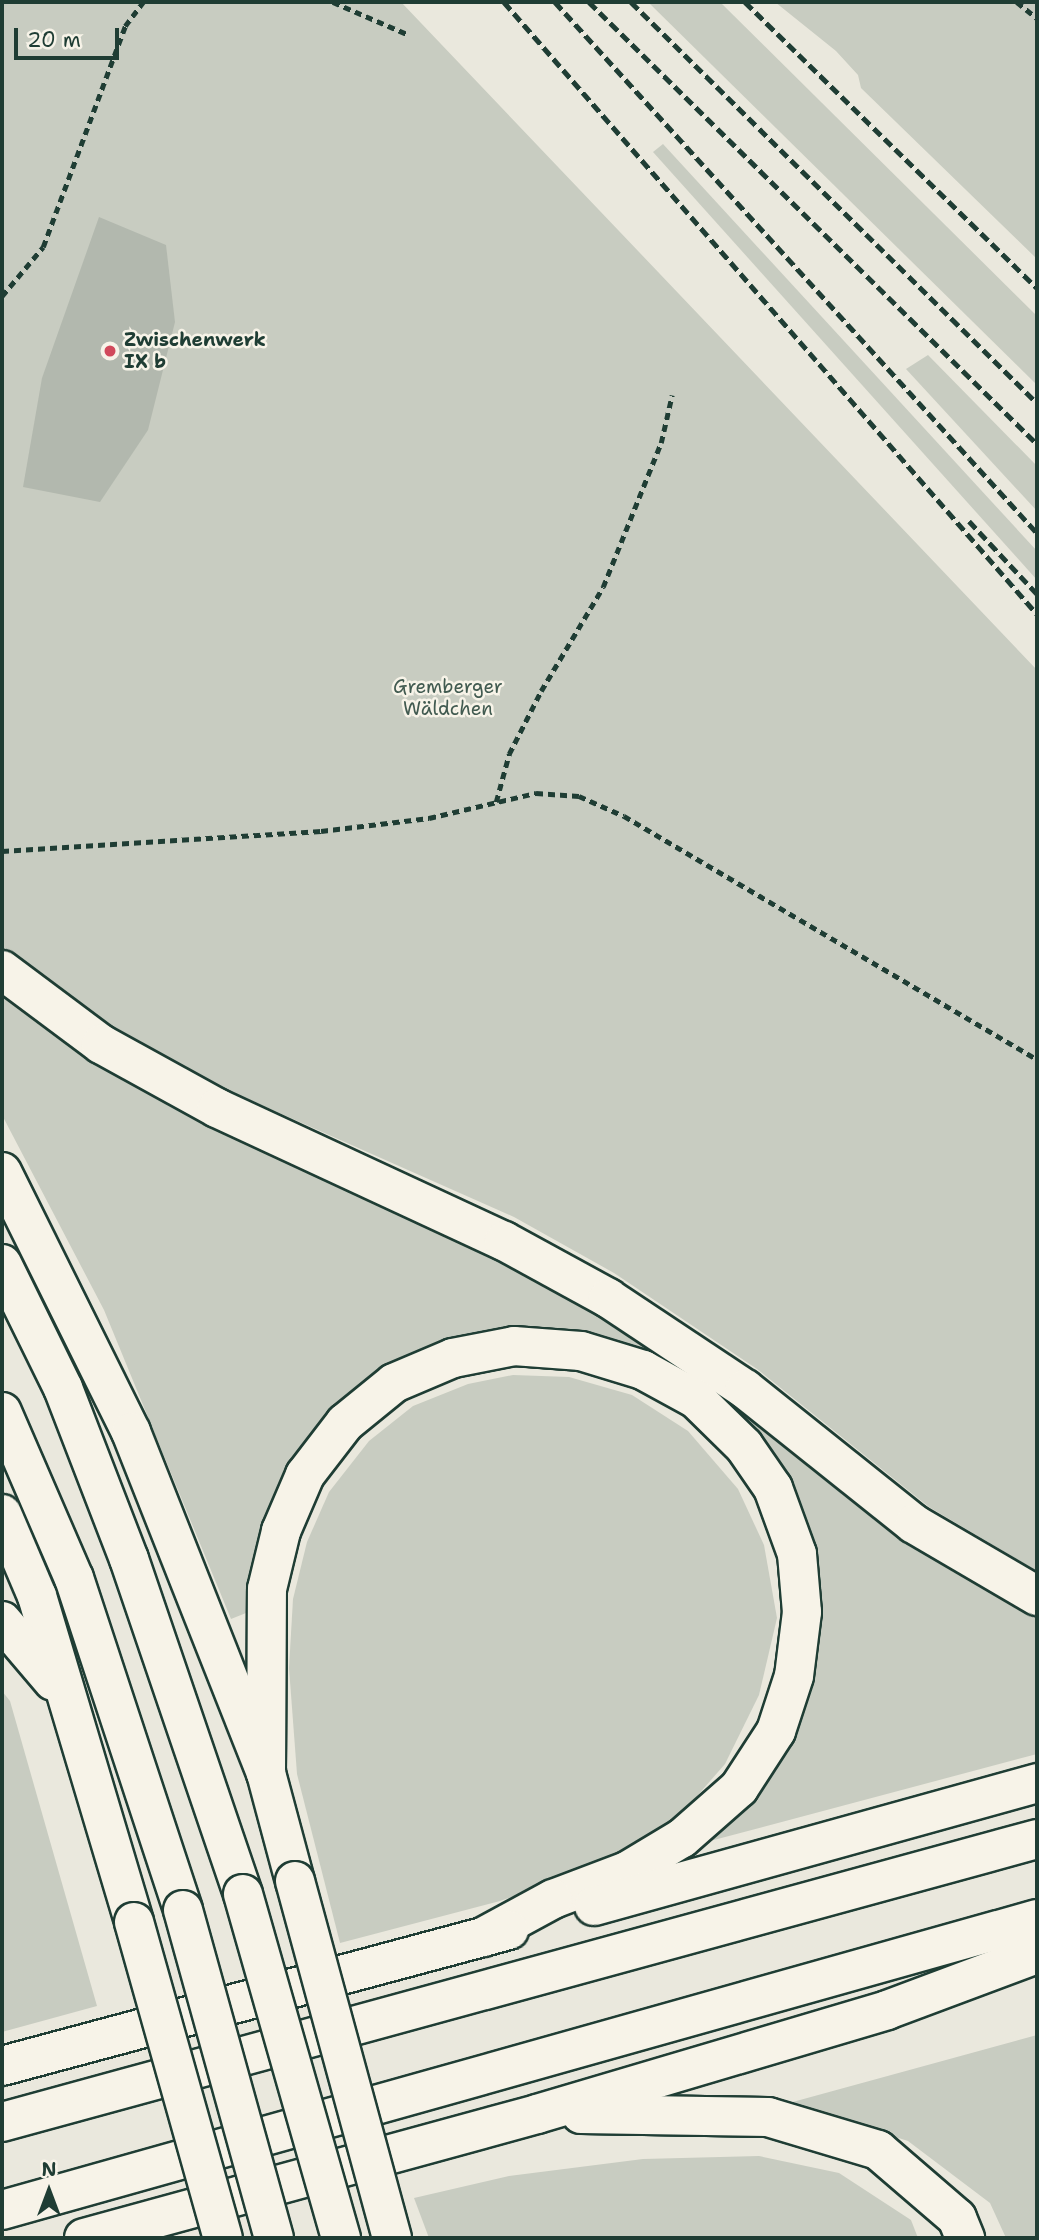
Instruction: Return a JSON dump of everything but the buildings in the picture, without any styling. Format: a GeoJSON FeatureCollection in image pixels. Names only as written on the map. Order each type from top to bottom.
{"type":"FeatureCollection","features":[{"type":"Feature","properties":{"kind":"highway"},"geometry":{"type":"LineString","coordinates":[[2,970],[102,1044],[217,1108],[504,1241],[608,1298],[745,1389],[914,1524],[1037,1596]]}},
{"type":"Feature","properties":{"kind":"highway"},"geometry":{"type":"LineString","coordinates":[[2,1172],[131,1432],[266,1773],[392,2238]]}},
{"type":"Feature","properties":{"kind":"highway"},"geometry":{"type":"LineString","coordinates":[[2,1264],[63,1388],[129,1559],[243,1894],[341,2238]]}},
{"type":"Feature","properties":{"kind":"highway"},"geometry":{"type":"LineString","coordinates":[[266,1773],[267,1589],[281,1531],[305,1475],[345,1423],[394,1383],[453,1358],[514,1346],[581,1351],[643,1370],[696,1399],[744,1446],[773,1488],[797,1554],[802,1612],[794,1676],[776,1731],[739,1788],[682,1838],[627,1871],[554,1899],[483,1937]]}},
{"type":"Feature","properties":{"kind":"highway"},"geometry":{"type":"LineString","coordinates":[[2,1412],[74,1578],[183,1910],[274,2238]]}},
{"type":"Feature","properties":{"kind":"highway"},"geometry":{"type":"LineString","coordinates":[[2,1514],[37,1596],[134,1922],[223,2238]]}},
{"type":"Feature","properties":{"kind":"highway"},"geometry":{"type":"LineString","coordinates":[[2,1621],[69,1703]]}},
{"type":"Feature","properties":{"kind":"highway"},"geometry":{"type":"LineString","coordinates":[[2,2066],[483,1937],[1037,1783]]}},
{"type":"Feature","properties":{"kind":"highway"},"geometry":{"type":"LineString","coordinates":[[2,2122],[1037,1839]]}},
{"type":"Feature","properties":{"kind":"highway"},"geometry":{"type":"LineString","coordinates":[[2,2210],[1037,1919]]}},
{"type":"Feature","properties":{"kind":"highway"},"geometry":{"type":"LineString","coordinates":[[84,2238],[537,2115],[887,2010],[1037,1954]]}},
{"type":"Feature","properties":{"kind":"highway"},"geometry":{"type":"LineString","coordinates":[[2,2056],[47,2052]]}},
{"type":"Feature","properties":{"kind":"highway"},"geometry":{"type":"LineString","coordinates":[[537,2115],[768,2117],[878,2150],[957,2218],[965,2238]]}},
{"type":"Feature","properties":{"kind":"path"},"geometry":{"type":"LineString","coordinates":[[2,296],[43,247],[125,26],[143,2]]}},
{"type":"Feature","properties":{"kind":"path"},"geometry":{"type":"LineString","coordinates":[[333,2],[407,34]]}},
{"type":"Feature","properties":{"kind":"path"},"geometry":{"type":"LineString","coordinates":[[1017,2],[1037,18]]}},
{"type":"Feature","properties":{"kind":"path"},"geometry":{"type":"LineString","coordinates":[[496,802],[520,733],[603,587],[661,443],[672,395]]}},
{"type":"Feature","properties":{"kind":"path"},"geometry":{"type":"LineString","coordinates":[[2,851],[321,831],[536,793],[579,796],[624,816],[1037,1059]]}},
{"type":"Feature","properties":{"kind":"green space","name":"Gremberger Wäldchen"},"geometry":{"type":"Polygon","coordinates":[[[2,2],[401,2],[1037,670],[1037,1571],[929,1507],[757,1369],[614,1273],[514,1217],[221,1087],[111,1025],[2,948],[2,2]]]}},
{"type":"Feature","properties":{"kind":"green space"},"geometry":{"type":"Polygon","coordinates":[[[648,2],[720,2],[1037,316],[1037,385],[648,2]]]}},
{"type":"Feature","properties":{"kind":"green space"},"geometry":{"type":"Polygon","coordinates":[[[775,2],[1037,2],[1037,259],[861,88],[858,75],[836,51],[775,2]]]}},
{"type":"Feature","properties":{"kind":"green space"},"geometry":{"type":"Polygon","coordinates":[[[663,144],[1037,551],[1037,580],[653,152],[663,144]]]}},
{"type":"Feature","properties":{"kind":"green space"},"geometry":{"type":"Polygon","coordinates":[[[928,355],[1037,466],[1037,511],[906,369],[928,355]]]}},
{"type":"Feature","properties":{"kind":"green space"},"geometry":{"type":"Polygon","coordinates":[[[2,990],[603,1312],[734,1399],[906,1537],[1037,1614],[1037,1754],[710,1841],[752,1796],[808,1688],[818,1643],[812,1549],[663,1364],[447,1345],[266,1530],[246,1613],[231,1619],[104,1310],[2,1115],[2,990]]]}},
{"type":"Feature","properties":{"kind":"green space"},"geometry":{"type":"Polygon","coordinates":[[[513,1375],[569,1377],[632,1395],[688,1431],[738,1489],[764,1545],[777,1618],[759,1695],[725,1764],[676,1820],[603,1864],[500,1901],[340,1943],[297,1774],[289,1668],[293,1599],[307,1542],[329,1492],[369,1441],[413,1406],[468,1384],[513,1375]]]}},
{"type":"Feature","properties":{"kind":"green space"},"geometry":{"type":"Polygon","coordinates":[[[2,1691],[10,1701],[97,2006],[2,2032],[2,1691]]]}},
{"type":"Feature","properties":{"kind":"green space"},"geometry":{"type":"Polygon","coordinates":[[[1037,2035],[1037,2238],[1006,2238],[990,2203],[908,2141],[789,2103],[1037,2035]]]}},
{"type":"Feature","properties":{"kind":"green space"},"geometry":{"type":"Polygon","coordinates":[[[759,2156],[839,2173],[911,2220],[918,2238],[429,2238],[414,2198],[509,2176],[643,2159],[759,2156]]]}},
{"type":"Feature","properties":{"kind":"railway"},"geometry":{"type":"LineString","coordinates":[[504,2],[1037,614]]}},
{"type":"Feature","properties":{"kind":"railway"},"geometry":{"type":"LineString","coordinates":[[555,2],[1037,533]]}},
{"type":"Feature","properties":{"kind":"railway"},"geometry":{"type":"LineString","coordinates":[[589,2],[1037,444]]}},
{"type":"Feature","properties":{"kind":"railway"},"geometry":{"type":"LineString","coordinates":[[631,2],[1037,403]]}},
{"type":"Feature","properties":{"kind":"railway"},"geometry":{"type":"LineString","coordinates":[[745,2],[1037,288]]}},
{"type":"Feature","properties":{"kind":"railway"},"geometry":{"type":"LineString","coordinates":[[969,521],[1037,594]]}},
{"type":"Feature","properties":{"kind":"place","name":"Zwischenwerk IX b"},"geometry":{"type":"Point","coordinates":[110,351]}}]}
